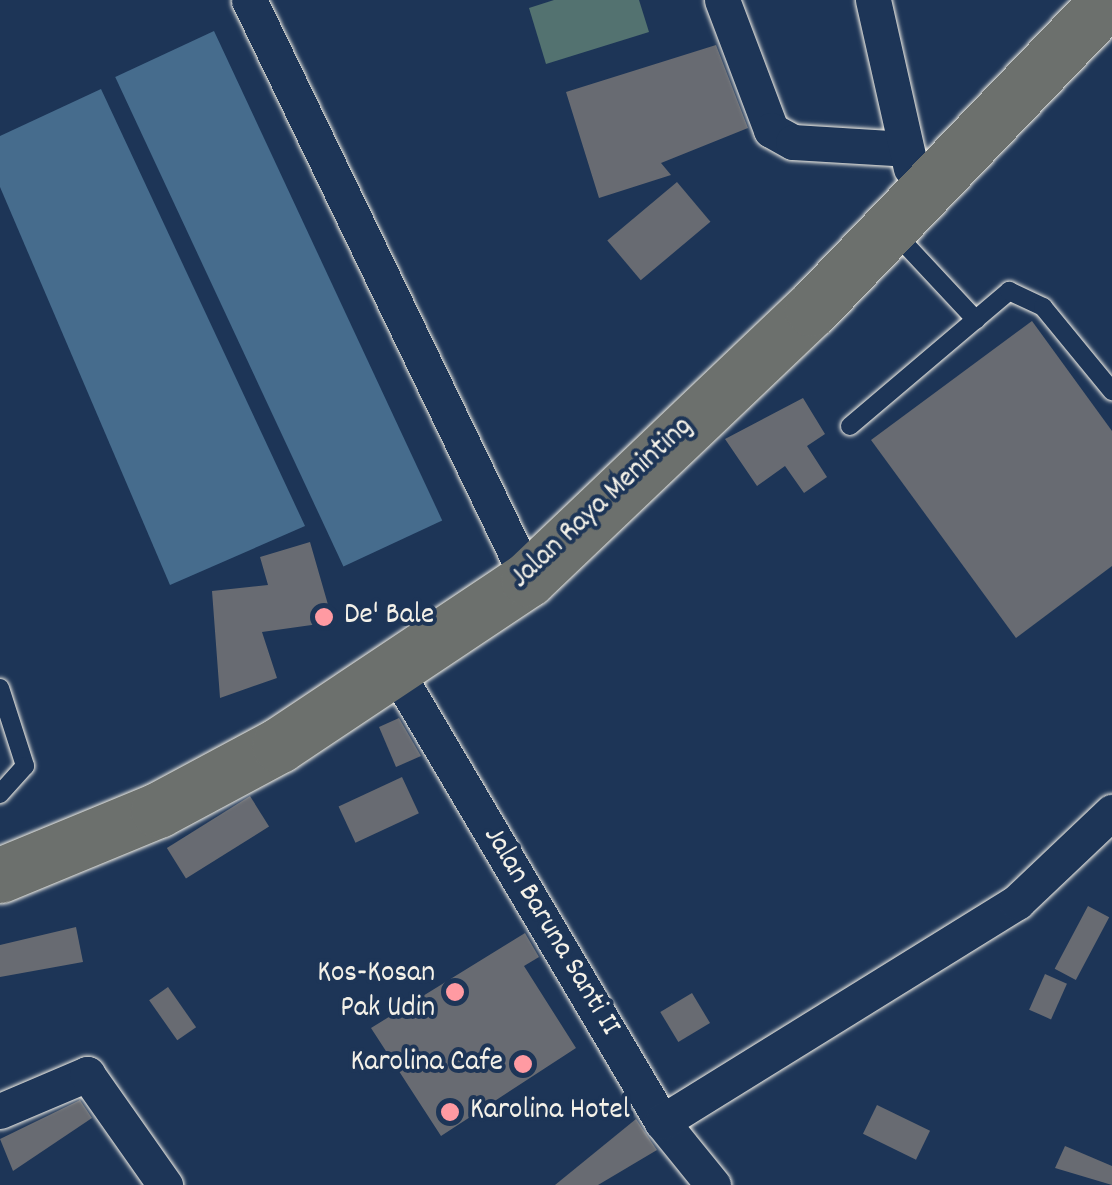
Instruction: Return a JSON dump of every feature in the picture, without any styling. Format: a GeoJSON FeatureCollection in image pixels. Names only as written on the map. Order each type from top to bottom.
{"type":"FeatureCollection","features":[{"type":"Feature","properties":{"kind":"highway","name":"Jalan Raya Meninting"},"geometry":{"type":"LineString","coordinates":[[0,875],[158,810],[397,673],[528,580],[904,189],[1108,0]]}},
{"type":"Feature","properties":{"kind":"street"},"geometry":{"type":"LineString","coordinates":[[249,0],[528,580]]}},
{"type":"Feature","properties":{"kind":"street"},"geometry":{"type":"LineString","coordinates":[[722,0],[757,109],[777,136],[904,189]]}},
{"type":"Feature","properties":{"kind":"street"},"geometry":{"type":"LineString","coordinates":[[873,0],[904,189]]}},
{"type":"Feature","properties":{"kind":"street","name":"Jalan Baruna Santi II"},"geometry":{"type":"LineString","coordinates":[[397,673],[662,1122],[713,1185]]}},
{"type":"Feature","properties":{"kind":"street"},"geometry":{"type":"LineString","coordinates":[[662,1122],[1018,902],[1112,812]]}},
{"type":"Feature","properties":{"kind":"street"},"geometry":{"type":"LineString","coordinates":[[0,1112],[87,1074],[165,1185]]}},
{"type":"Feature","properties":{"kind":"lane"},"geometry":{"type":"LineString","coordinates":[[904,189],[976,320]]}},
{"type":"Feature","properties":{"kind":"lane"},"geometry":{"type":"LineString","coordinates":[[850,426],[1008,291],[1026,293],[1112,391]]}},
{"type":"Feature","properties":{"kind":"lane"},"geometry":{"type":"LineString","coordinates":[[0,688],[24,766],[0,794]]}},
{"type":"Feature","properties":{"kind":"green space"},"geometry":{"type":"Polygon","coordinates":[[[554,0],[639,0],[649,32],[546,64],[529,8],[554,0]]]}},
{"type":"Feature","properties":{"kind":"water"},"geometry":{"type":"Polygon","coordinates":[[[214,31],[442,520],[343,566],[115,77],[214,31]]]}},
{"type":"Feature","properties":{"kind":"water"},"geometry":{"type":"Polygon","coordinates":[[[101,89],[305,526],[170,585],[0,187],[0,136],[101,89]]]}},
{"type":"Feature","properties":{"kind":"building"},"geometry":{"type":"Polygon","coordinates":[[[716,45],[748,128],[661,163],[671,175],[599,198],[566,92],[716,45]]]}},
{"type":"Feature","properties":{"kind":"building"},"geometry":{"type":"Polygon","coordinates":[[[677,182],[710,222],[641,280],[607,240],[677,182]]]}},
{"type":"Feature","properties":{"kind":"building"},"geometry":{"type":"Polygon","coordinates":[[[1032,321],[1112,431],[1112,566],[1016,638],[871,440],[1032,321]]]}},
{"type":"Feature","properties":{"kind":"building"},"geometry":{"type":"Polygon","coordinates":[[[803,398],[825,434],[807,446],[827,477],[804,493],[785,466],[757,486],[725,439],[803,398]]]}},
{"type":"Feature","properties":{"kind":"building"},"geometry":{"type":"Polygon","coordinates":[[[310,542],[333,622],[262,632],[277,678],[220,698],[212,591],[268,585],[260,557],[310,542]]]}},
{"type":"Feature","properties":{"kind":"building"},"geometry":{"type":"Polygon","coordinates":[[[399,718],[421,756],[396,767],[379,727],[399,718]]]}},
{"type":"Feature","properties":{"kind":"building"},"geometry":{"type":"Polygon","coordinates":[[[402,777],[419,813],[355,843],[339,807],[402,777]]]}},
{"type":"Feature","properties":{"kind":"building"},"geometry":{"type":"Polygon","coordinates":[[[250,796],[269,827],[186,878],[167,848],[250,796]]]}},
{"type":"Feature","properties":{"kind":"building"},"geometry":{"type":"Polygon","coordinates":[[[1088,906],[1109,917],[1076,980],[1055,969],[1088,906]]]}},
{"type":"Feature","properties":{"kind":"building"},"geometry":{"type":"Polygon","coordinates":[[[76,927],[83,962],[0,977],[0,945],[76,927]]]}},
{"type":"Feature","properties":{"kind":"building"},"geometry":{"type":"Polygon","coordinates":[[[525,933],[539,957],[524,966],[576,1048],[441,1136],[371,1028],[525,933]]]}},
{"type":"Feature","properties":{"kind":"building"},"geometry":{"type":"Polygon","coordinates":[[[1045,974],[1067,984],[1051,1019],[1029,1010],[1045,974]]]}},
{"type":"Feature","properties":{"kind":"building"},"geometry":{"type":"Polygon","coordinates":[[[168,987],[196,1027],[177,1040],[149,1000],[168,987]]]}},
{"type":"Feature","properties":{"kind":"building"},"geometry":{"type":"Polygon","coordinates":[[[692,993],[710,1023],[678,1042],[660,1012],[692,993]]]}},
{"type":"Feature","properties":{"kind":"building"},"geometry":{"type":"Polygon","coordinates":[[[80,1100],[92,1118],[13,1171],[0,1139],[80,1100]]]}},
{"type":"Feature","properties":{"kind":"building"},"geometry":{"type":"Polygon","coordinates":[[[877,1105],[930,1131],[916,1160],[863,1134],[877,1105]]]}},
{"type":"Feature","properties":{"kind":"building"},"geometry":{"type":"Polygon","coordinates":[[[636,1119],[657,1150],[598,1185],[555,1185],[636,1119]]]}},
{"type":"Feature","properties":{"kind":"building"},"geometry":{"type":"Polygon","coordinates":[[[1065,1146],[1112,1166],[1112,1185],[1055,1168],[1065,1146]]]}},
{"type":"Feature","properties":{"kind":"place","name":"De' Bale"},"geometry":{"type":"Point","coordinates":[324,617]}},
{"type":"Feature","properties":{"kind":"place","name":"Kos-Kosan Pak Udin"},"geometry":{"type":"Point","coordinates":[455,992]}},
{"type":"Feature","properties":{"kind":"place","name":"Karolina Cafe"},"geometry":{"type":"Point","coordinates":[523,1064]}},
{"type":"Feature","properties":{"kind":"place","name":"Karolina Hotel"},"geometry":{"type":"Point","coordinates":[450,1112]}}]}
